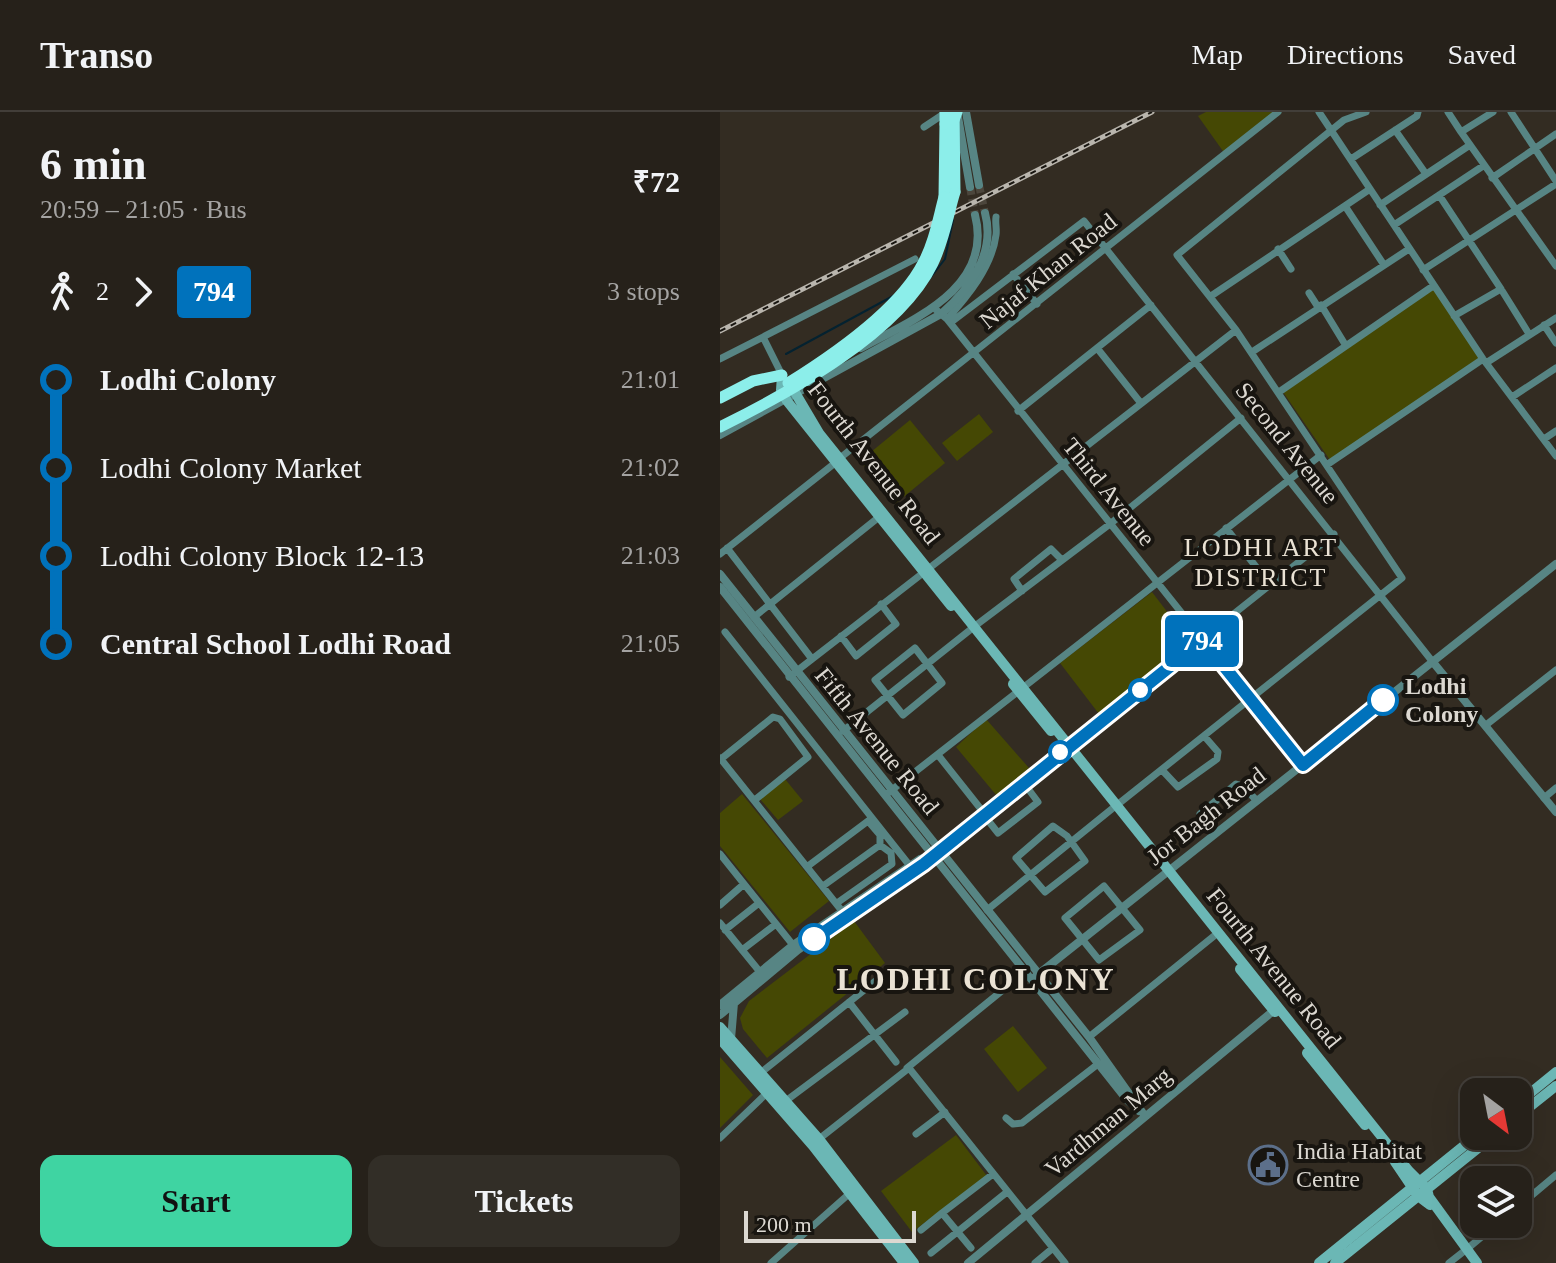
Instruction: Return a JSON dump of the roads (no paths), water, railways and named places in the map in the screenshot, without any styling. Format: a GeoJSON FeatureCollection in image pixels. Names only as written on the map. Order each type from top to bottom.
{"type":"FeatureCollection","features":[{"type":"Feature","properties":{"kind":"highway"},"geometry":{"type":"LineString","coordinates":[[720,419],[821,362],[908,286],[924,262],[944,197],[952,113]]}},
{"type":"Feature","properties":{"kind":"highway"},"geometry":{"type":"LineString","coordinates":[[720,427],[838,362],[919,287],[934,262],[955,192],[952,113]]}},
{"type":"Feature","properties":{"kind":"highway"},"geometry":{"type":"LineString","coordinates":[[720,398],[753,381],[782,375]]}},
{"type":"Feature","properties":{"kind":"main road","name":"Fourth Avenue Road"},"geometry":{"type":"LineString","coordinates":[[782,375],[789,393],[879,517],[925,569]]}},
{"type":"Feature","properties":{"kind":"main road","name":"Fourth Avenue Road"},"geometry":{"type":"LineString","coordinates":[[838,461],[1369,1125],[1465,1250]]}},
{"type":"Feature","properties":{"kind":"main road","name":"Fourth Avenue Road"},"geometry":{"type":"LineString","coordinates":[[1167,871],[1214,936],[1276,1009]]}},
{"type":"Feature","properties":{"kind":"main road"},"geometry":{"type":"LineString","coordinates":[[720,1027],[724,1041],[850,1192],[904,1263]]}},
{"type":"Feature","properties":{"kind":"main road"},"geometry":{"type":"LineString","coordinates":[[724,1041],[763,1071],[914,1263]]}},
{"type":"Feature","properties":{"kind":"main road"},"geometry":{"type":"LineString","coordinates":[[1532,1092],[1556,1072]]}},
{"type":"Feature","properties":{"kind":"main road"},"geometry":{"type":"LineString","coordinates":[[1532,1105],[1556,1086]]}},
{"type":"Feature","properties":{"kind":"main road"},"geometry":{"type":"LineString","coordinates":[[1335,1263],[1461,1150]]}},
{"type":"Feature","properties":{"kind":"main road"},"geometry":{"type":"LineString","coordinates":[[1319,1263],[1473,1150]]}},
{"type":"Feature","properties":{"kind":"main road"},"geometry":{"type":"LineString","coordinates":[[1465,1250],[1471,1263]]}},
{"type":"Feature","properties":{"kind":"main road"},"geometry":{"type":"LineString","coordinates":[[1465,1250],[1477,1263]]}},
{"type":"Feature","properties":{"kind":"street"},"geometry":{"type":"LineString","coordinates":[[924,127],[952,113],[974,186],[966,112]]}},
{"type":"Feature","properties":{"kind":"street","name":"Najaf Khan Road"},"geometry":{"type":"LineString","coordinates":[[723,551],[1278,112]]}},
{"type":"Feature","properties":{"kind":"street"},"geometry":{"type":"LineString","coordinates":[[1319,112],[1484,361],[1556,456]]}},
{"type":"Feature","properties":{"kind":"street"},"geometry":{"type":"LineString","coordinates":[[987,910],[1252,701],[1403,576],[1252,352],[1211,296],[1179,260],[1179,253],[1349,117],[1366,112]]}},
{"type":"Feature","properties":{"kind":"street"},"geometry":{"type":"LineString","coordinates":[[1351,159],[1417,116],[1418,112]]}},
{"type":"Feature","properties":{"kind":"street"},"geometry":{"type":"LineString","coordinates":[[1448,112],[1514,211],[1556,266]]}},
{"type":"Feature","properties":{"kind":"street"},"geometry":{"type":"LineString","coordinates":[[1461,132],[1493,112]]}},
{"type":"Feature","properties":{"kind":"street"},"geometry":{"type":"LineString","coordinates":[[1423,270],[1556,183],[1511,112]]}},
{"type":"Feature","properties":{"kind":"street"},"geometry":{"type":"LineString","coordinates":[[1395,130],[1426,174]]}},
{"type":"Feature","properties":{"kind":"street"},"geometry":{"type":"LineString","coordinates":[[1492,178],[1556,134]]}},
{"type":"Feature","properties":{"kind":"street"},"geometry":{"type":"LineString","coordinates":[[1380,205],[1470,145]]}},
{"type":"Feature","properties":{"kind":"street"},"geometry":{"type":"LineString","coordinates":[[1394,225],[1483,166]]}},
{"type":"Feature","properties":{"kind":"street"},"geometry":{"type":"LineString","coordinates":[[1211,296],[1370,189]]}},
{"type":"Feature","properties":{"kind":"street"},"geometry":{"type":"LineString","coordinates":[[1439,195],[1529,334]]}},
{"type":"Feature","properties":{"kind":"street"},"geometry":{"type":"LineString","coordinates":[[1345,206],[1384,265]]}},
{"type":"Feature","properties":{"kind":"street"},"geometry":{"type":"LineString","coordinates":[[943,316],[975,258],[980,214]]}},
{"type":"Feature","properties":{"kind":"street"},"geometry":{"type":"LineString","coordinates":[[943,316],[973,287],[987,262],[996,237],[996,217]]}},
{"type":"Feature","properties":{"kind":"street","name":"Second Avenue"},"geometry":{"type":"LineString","coordinates":[[1013,274],[1082,220],[1432,661],[1556,812]]}},
{"type":"Feature","properties":{"kind":"street"},"geometry":{"type":"LineString","coordinates":[[1278,249],[1291,269]]}},
{"type":"Feature","properties":{"kind":"street"},"geometry":{"type":"LineString","coordinates":[[1252,352],[1409,249]]}},
{"type":"Feature","properties":{"kind":"street"},"geometry":{"type":"LineString","coordinates":[[720,359],[915,259]]}},
{"type":"Feature","properties":{"kind":"street"},"geometry":{"type":"LineString","coordinates":[[720,435],[771,407],[789,393],[943,316],[1013,274],[1037,304]]}},
{"type":"Feature","properties":{"kind":"street"},"geometry":{"type":"LineString","coordinates":[[1279,392],[1433,286]]}},
{"type":"Feature","properties":{"kind":"street"},"geometry":{"type":"LineString","coordinates":[[1454,316],[1501,289]]}},
{"type":"Feature","properties":{"kind":"street"},"geometry":{"type":"LineString","coordinates":[[1309,293],[1346,346]]}},
{"type":"Feature","properties":{"kind":"street"},"geometry":{"type":"LineString","coordinates":[[1018,411],[1151,305]]}},
{"type":"Feature","properties":{"kind":"street","name":"Third Avenue"},"geometry":{"type":"LineString","coordinates":[[943,316],[1303,765]]}},
{"type":"Feature","properties":{"kind":"street"},"geometry":{"type":"LineString","coordinates":[[1328,464],[1484,361],[1556,318]]}},
{"type":"Feature","properties":{"kind":"street"},"geometry":{"type":"LineString","coordinates":[[1544,325],[1556,343]]}},
{"type":"Feature","properties":{"kind":"street"},"geometry":{"type":"LineString","coordinates":[[792,675],[1194,359],[1236,330]]}},
{"type":"Feature","properties":{"kind":"street"},"geometry":{"type":"LineString","coordinates":[[763,337],[782,375]]}},
{"type":"Feature","properties":{"kind":"street"},"geometry":{"type":"LineString","coordinates":[[1097,348],[1140,402]]}},
{"type":"Feature","properties":{"kind":"street"},"geometry":{"type":"LineString","coordinates":[[1512,397],[1556,368]]}},
{"type":"Feature","properties":{"kind":"street"},"geometry":{"type":"LineString","coordinates":[[843,731],[1241,418]]}},
{"type":"Feature","properties":{"kind":"street"},"geometry":{"type":"LineString","coordinates":[[1544,439],[1556,431]]}},
{"type":"Feature","properties":{"kind":"street"},"geometry":{"type":"LineString","coordinates":[[889,793],[1020,687],[1321,455]]}},
{"type":"Feature","properties":{"kind":"street"},"geometry":{"type":"LineString","coordinates":[[754,617],[879,517]]}},
{"type":"Feature","properties":{"kind":"street"},"geometry":{"type":"LineString","coordinates":[[1226,528],[1270,585]]}},
{"type":"Feature","properties":{"kind":"street"},"geometry":{"type":"LineString","coordinates":[[842,910],[933,854],[1334,534]]}},
{"type":"Feature","properties":{"kind":"street"},"geometry":{"type":"LineString","coordinates":[[1022,591],[1014,579],[1051,549],[1062,560]]}},
{"type":"Feature","properties":{"kind":"street"},"geometry":{"type":"LineString","coordinates":[[723,551],[770,604],[812,659]]}},
{"type":"Feature","properties":{"kind":"street","name":"Jor Bagh Road"},"geometry":{"type":"LineString","coordinates":[[1031,975],[1122,907],[1556,564]]}},
{"type":"Feature","properties":{"kind":"street","name":"Fifth Avenue Road"},"geometry":{"type":"LineString","coordinates":[[720,574],[754,617],[792,675],[843,731],[933,854],[1127,1100],[1145,1116]]}},
{"type":"Feature","properties":{"kind":"street","name":"Fifth Avenue Road"},"geometry":{"type":"LineString","coordinates":[[720,587],[889,793]]}},
{"type":"Feature","properties":{"kind":"street"},"geometry":{"type":"LineString","coordinates":[[841,636],[856,656],[896,624],[881,604]]}},
{"type":"Feature","properties":{"kind":"street"},"geometry":{"type":"LineString","coordinates":[[725,632],[910,866]]}},
{"type":"Feature","properties":{"kind":"street"},"geometry":{"type":"LineString","coordinates":[[915,648],[942,683],[903,715],[887,696],[875,680],[915,648]]}},
{"type":"Feature","properties":{"kind":"street"},"geometry":{"type":"LineString","coordinates":[[1486,725],[1556,670]]}},
{"type":"Feature","properties":{"kind":"street"},"geometry":{"type":"LineString","coordinates":[[756,799],[808,757],[780,719],[773,717],[721,759],[842,910]]}},
{"type":"Feature","properties":{"kind":"street"},"geometry":{"type":"LineString","coordinates":[[1162,770],[1178,787],[1217,759],[1218,752],[1205,737]]}},
{"type":"Feature","properties":{"kind":"street"},"geometry":{"type":"LineString","coordinates":[[938,755],[998,833],[1038,802],[1023,782]]}},
{"type":"Feature","properties":{"kind":"street"},"geometry":{"type":"LineString","coordinates":[[1214,834],[1200,814],[1236,784],[1243,786],[1257,801]]}},
{"type":"Feature","properties":{"kind":"street"},"geometry":{"type":"LineString","coordinates":[[1544,798],[1556,788]]}},
{"type":"Feature","properties":{"kind":"street"},"geometry":{"type":"LineString","coordinates":[[808,866],[868,821],[880,835],[880,845]]}},
{"type":"Feature","properties":{"kind":"street"},"geometry":{"type":"LineString","coordinates":[[1053,826],[1058,826],[1072,841],[1085,861],[1045,892],[1029,876],[1017,857],[1053,826]]}},
{"type":"Feature","properties":{"kind":"street"},"geometry":{"type":"LineString","coordinates":[[823,886],[880,845]]}},
{"type":"Feature","properties":{"kind":"street"},"geometry":{"type":"LineString","coordinates":[[720,1005],[842,910],[892,864],[891,853],[880,845]]}},
{"type":"Feature","properties":{"kind":"street"},"geometry":{"type":"LineString","coordinates":[[720,854],[793,945]]}},
{"type":"Feature","properties":{"kind":"street"},"geometry":{"type":"LineString","coordinates":[[720,1015],[728,999],[793,945],[842,910],[933,854]]}},
{"type":"Feature","properties":{"kind":"street","name":"Fifth Avenue Road"},"geometry":{"type":"LineString","coordinates":[[933,854],[987,910],[1031,975],[1089,1037],[1145,1116]]}},
{"type":"Feature","properties":{"kind":"street"},"geometry":{"type":"LineString","coordinates":[[720,905],[744,884]]}},
{"type":"Feature","properties":{"kind":"street"},"geometry":{"type":"LineString","coordinates":[[1104,886],[1122,907],[1140,930],[1099,960],[1065,918],[1104,886]]}},
{"type":"Feature","properties":{"kind":"street"},"geometry":{"type":"LineString","coordinates":[[759,903],[723,927],[760,972]]}},
{"type":"Feature","properties":{"kind":"street"},"geometry":{"type":"LineString","coordinates":[[742,950],[776,924]]}},
{"type":"Feature","properties":{"kind":"street"},"geometry":{"type":"LineString","coordinates":[[1089,1037],[1214,936]]}},
{"type":"Feature","properties":{"kind":"street"},"geometry":{"type":"LineString","coordinates":[[819,1139],[1031,975]]}},
{"type":"Feature","properties":{"kind":"street"},"geometry":{"type":"LineString","coordinates":[[763,1071],[878,979]]}},
{"type":"Feature","properties":{"kind":"street"},"geometry":{"type":"LineString","coordinates":[[724,1041],[728,999]]}},
{"type":"Feature","properties":{"kind":"street"},"geometry":{"type":"LineString","coordinates":[[849,1002],[896,1062]]}},
{"type":"Feature","properties":{"kind":"street","name":"Vardhman Marg"},"geometry":{"type":"LineString","coordinates":[[968,1263],[1276,1009]]}},
{"type":"Feature","properties":{"kind":"street"},"geometry":{"type":"LineString","coordinates":[[787,1100],[905,1012]]}},
{"type":"Feature","properties":{"kind":"street"},"geometry":{"type":"LineString","coordinates":[[1006,1118],[1013,1124],[1022,1123],[1098,1064]]}},
{"type":"Feature","properties":{"kind":"street"},"geometry":{"type":"LineString","coordinates":[[907,1068],[1065,1263]]}},
{"type":"Feature","properties":{"kind":"street"},"geometry":{"type":"LineString","coordinates":[[720,1138],[768,1092]]}},
{"type":"Feature","properties":{"kind":"street"},"geometry":{"type":"LineString","coordinates":[[916,1134],[945,1112]]}},
{"type":"Feature","properties":{"kind":"street"},"geometry":{"type":"LineString","coordinates":[[921,1230],[993,1174]]}},
{"type":"Feature","properties":{"kind":"street"},"geometry":{"type":"LineString","coordinates":[[1532,1197],[1554,1181]]}},
{"type":"Feature","properties":{"kind":"street"},"geometry":{"type":"LineString","coordinates":[[771,1263],[850,1192]]}},
{"type":"Feature","properties":{"kind":"street"},"geometry":{"type":"LineString","coordinates":[[931,1253],[1007,1192]]}},
{"type":"Feature","properties":{"kind":"street"},"geometry":{"type":"LineString","coordinates":[[942,1213],[971,1248]]}},
{"type":"Feature","properties":{"kind":"street"},"geometry":{"type":"LineString","coordinates":[[1449,1263],[1480,1238]]}},
{"type":"Feature","properties":{"kind":"street"},"geometry":{"type":"LineString","coordinates":[[1035,1263],[1053,1248]]}},
{"type":"Feature","properties":{"kind":"waterway"},"geometry":{"type":"LineString","coordinates":[[927,282],[945,259],[953,220]]}},
{"type":"Feature","properties":{"kind":"waterway"},"geometry":{"type":"LineString","coordinates":[[786,354],[893,296]]}},
{"type":"Feature","properties":{"kind":"tunnel"},"geometry":{"type":"LineString","coordinates":[[979,185],[985,213]]}},
{"type":"Feature","properties":{"kind":"tunnel"},"geometry":{"type":"LineString","coordinates":[[970,187],[975,215]]}},
{"type":"Feature","properties":{"kind":"railway"},"geometry":{"type":"LineString","coordinates":[[720,331],[1152,112]]}},
{"type":"Feature","properties":{"kind":"place","name":"Lodhi Colony"},"geometry":{"type":"Point","coordinates":[1383,700]}},
{"type":"Feature","properties":{"kind":"place","name":"India Habitat Centre"},"geometry":{"type":"Point","coordinates":[1268,1165]}},
{"type":"Feature","properties":{"kind":"district","name":"LODHI ART DISTRICT"},"geometry":{"type":"Point","coordinates":[1261,562]}},
{"type":"Feature","properties":{"kind":"district","name":"LODHI COLONY"},"geometry":{"type":"Point","coordinates":[976,979]}}]}
